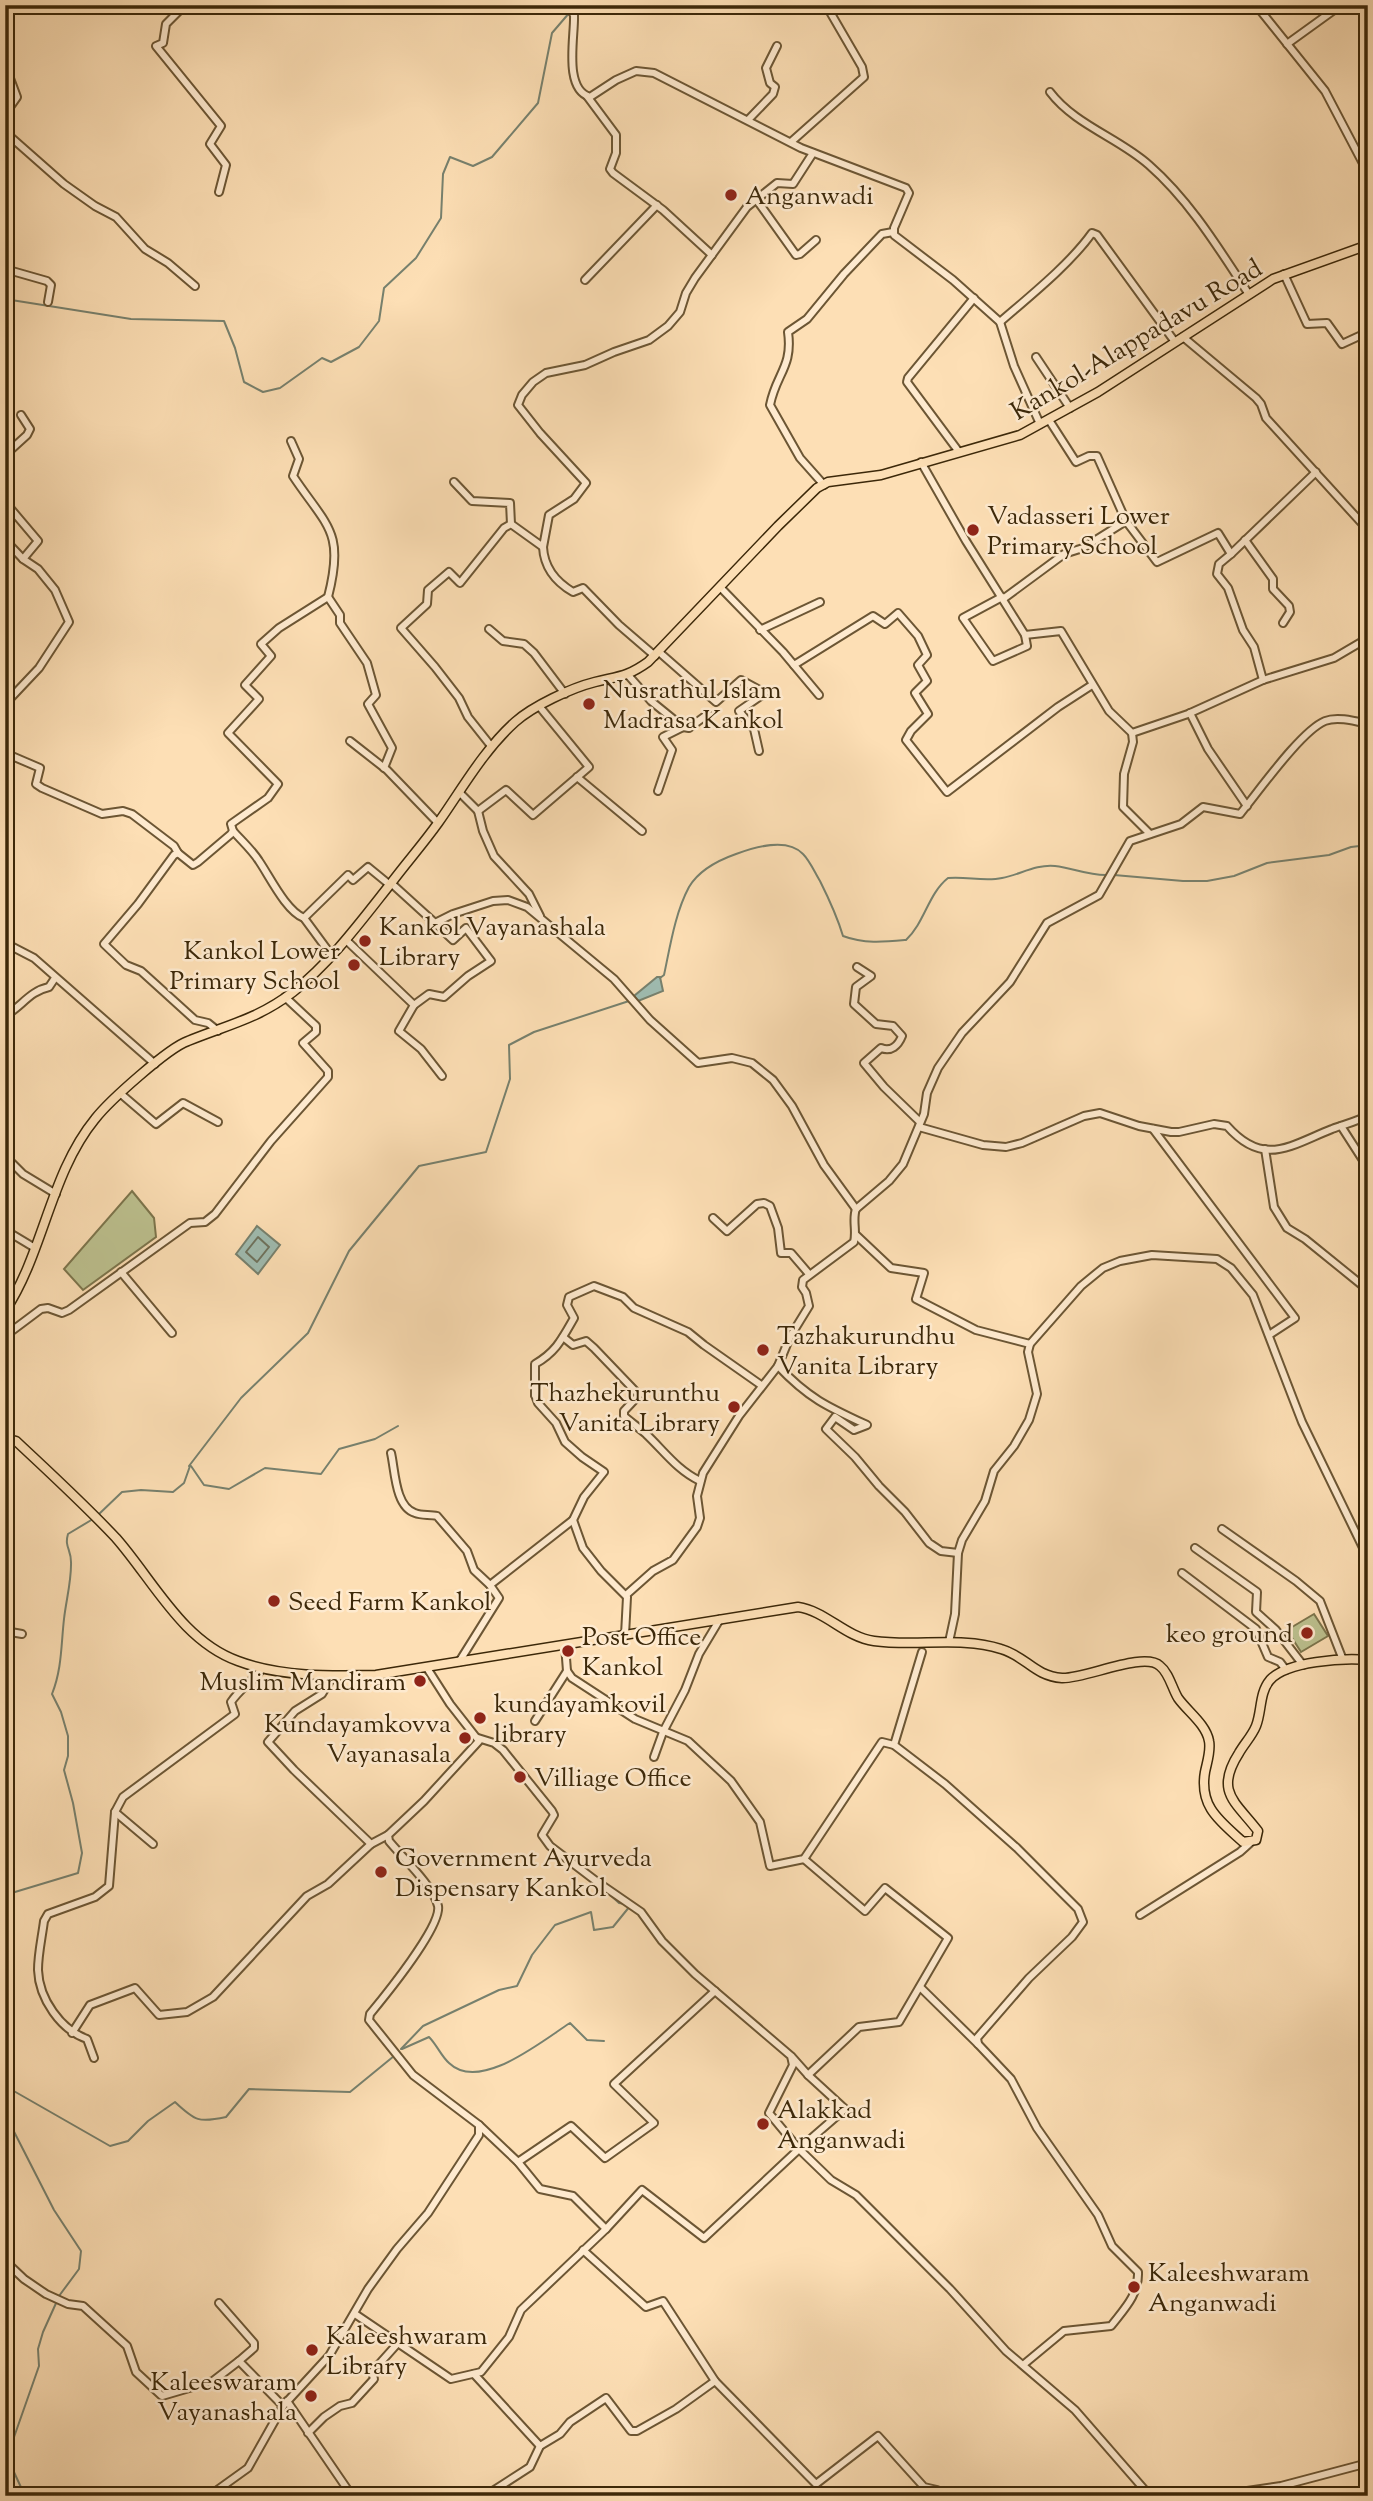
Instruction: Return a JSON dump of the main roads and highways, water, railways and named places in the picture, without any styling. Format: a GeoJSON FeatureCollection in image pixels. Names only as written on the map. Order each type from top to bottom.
{"type":"FeatureCollection","features":[{"type":"Feature","properties":{"kind":"main road","name":"Kankol-Alappadavu Road"},"geometry":{"type":"LineString","coordinates":[[5,1311],[22,1281],[56,1194],[83,1137],[96,1118],[177,1046],[253,1017],[285,997],[332,956],[438,823],[491,746],[517,720],[539,706],[593,682],[628,675],[657,654],[798,506],[824,485],[881,475],[1008,439],[1070,408],[1248,293],[1284,274],[1368,245]]}},
{"type":"Feature","properties":{"kind":"main road"},"geometry":{"type":"LineString","coordinates":[[5,1438],[16,1441],[84,1503],[194,1634],[224,1655],[262,1669],[333,1676],[376,1675],[797,1607],[809,1608],[848,1632],[874,1641],[950,1642],[1006,1650],[1048,1677],[1075,1678],[1140,1661],[1156,1663],[1162,1667],[1178,1698],[1209,1740],[1203,1789],[1207,1802],[1214,1815],[1243,1842],[1256,1840],[1258,1831],[1231,1799],[1228,1791],[1230,1770],[1256,1727],[1270,1680],[1303,1664],[1368,1660]]}},
{"type":"Feature","properties":{"kind":"water"},"geometry":{"type":"Polygon","coordinates":[[[660,977],[663,991],[638,1001],[634,996],[660,977]]]}},
{"type":"Feature","properties":{"kind":"water"},"geometry":{"type":"Polygon","coordinates":[[[257,1226],[280,1245],[258,1274],[236,1254],[257,1226]]]}},
{"type":"Feature","properties":{"kind":"waterway"},"geometry":{"type":"LineString","coordinates":[[5,299],[131,319],[224,321],[244,382],[263,392],[280,388],[322,358],[331,362],[359,347],[379,321],[384,288],[416,258],[441,218],[443,174],[450,157],[473,166],[492,157],[538,103],[552,33],[570,12]]}},
{"type":"Feature","properties":{"kind":"waterway"},"geometry":{"type":"LineString","coordinates":[[1114,875],[1207,881],[1234,876],[1267,863],[1329,855],[1351,847],[1368,845]]}},
{"type":"Feature","properties":{"kind":"waterway"},"geometry":{"type":"LineString","coordinates":[[660,978],[664,975],[680,908],[693,881],[716,863],[761,846],[788,846],[803,854],[823,888],[843,936],[866,941],[906,940],[948,878],[995,879],[1048,866],[1108,875]]}},
{"type":"Feature","properties":{"kind":"waterway"},"geometry":{"type":"LineString","coordinates":[[189,1466],[241,1398],[308,1333],[349,1251],[419,1166],[486,1152],[510,1079],[509,1045],[534,1032],[629,1001]]}},
{"type":"Feature","properties":{"kind":"waterway"},"geometry":{"type":"LineString","coordinates":[[191,1466],[204,1485],[229,1489],[265,1468],[321,1474],[339,1449],[375,1439],[398,1426]]}},
{"type":"Feature","properties":{"kind":"waterway"},"geometry":{"type":"LineString","coordinates":[[98,1515],[122,1492],[173,1492],[184,1483],[190,1466]]}},
{"type":"Feature","properties":{"kind":"waterway"},"geometry":{"type":"LineString","coordinates":[[5,1895],[78,1873],[82,1853],[64,1770],[68,1756],[68,1736],[52,1694],[59,1666],[70,1578],[68,1534],[93,1519]]}},
{"type":"Feature","properties":{"kind":"waterway"},"geometry":{"type":"LineString","coordinates":[[607,1892],[619,1903],[625,1904]]}},
{"type":"Feature","properties":{"kind":"waterway"},"geometry":{"type":"LineString","coordinates":[[401,2049],[423,2026],[499,1990],[517,1986],[532,1955],[555,1925],[591,1912],[594,1930],[613,1927],[630,1906]]}},
{"type":"Feature","properties":{"kind":"waterway"},"geometry":{"type":"LineString","coordinates":[[402,2049],[429,2037],[449,2063],[462,2071],[477,2072],[511,2061],[570,2023],[587,2040],[604,2041]]}},
{"type":"Feature","properties":{"kind":"waterway"},"geometry":{"type":"LineString","coordinates":[[5,2086],[110,2146],[128,2141],[148,2121],[175,2102],[193,2117],[209,2120],[226,2117],[249,2089],[350,2092],[394,2056]]}},
{"type":"Feature","properties":{"kind":"waterway"},"geometry":{"type":"LineString","coordinates":[[5,2114],[54,2210],[81,2251],[79,2269],[59,2296]]}},
{"type":"Feature","properties":{"kind":"waterway"},"geometry":{"type":"LineString","coordinates":[[25,2496],[7,2457],[39,2366],[38,2349],[43,2332],[57,2301]]}},
{"type":"Feature","properties":{"kind":"place","name":"Anganwadi"},"geometry":{"type":"Point","coordinates":[731,195]}},
{"type":"Feature","properties":{"kind":"place","name":"Vadasseri Lower Primary School"},"geometry":{"type":"Point","coordinates":[973,530]}},
{"type":"Feature","properties":{"kind":"place","name":"Nusrathul Islam Madrasa Kankol"},"geometry":{"type":"Point","coordinates":[589,704]}},
{"type":"Feature","properties":{"kind":"place","name":"Kankol Vayanashala Library"},"geometry":{"type":"Point","coordinates":[365,941]}},
{"type":"Feature","properties":{"kind":"place","name":"Kankol Lower Primary School"},"geometry":{"type":"Point","coordinates":[354,965]}},
{"type":"Feature","properties":{"kind":"place","name":"Tazhakurundhu Vanita Library"},"geometry":{"type":"Point","coordinates":[763,1350]}},
{"type":"Feature","properties":{"kind":"place","name":"Thazhekurunthu Vanita Library"},"geometry":{"type":"Point","coordinates":[734,1407]}},
{"type":"Feature","properties":{"kind":"place","name":"Seed Farm Kankol"},"geometry":{"type":"Point","coordinates":[274,1601]}},
{"type":"Feature","properties":{"kind":"place","name":"keo ground"},"geometry":{"type":"Point","coordinates":[1307,1633]}},
{"type":"Feature","properties":{"kind":"place","name":"Post Office Kankol"},"geometry":{"type":"Point","coordinates":[568,1651]}},
{"type":"Feature","properties":{"kind":"place","name":"Muslim Mandiram"},"geometry":{"type":"Point","coordinates":[420,1681]}},
{"type":"Feature","properties":{"kind":"place","name":"kundayamkovil library"},"geometry":{"type":"Point","coordinates":[480,1718]}},
{"type":"Feature","properties":{"kind":"place","name":"Kundayamkovva Vayanasala"},"geometry":{"type":"Point","coordinates":[465,1738]}},
{"type":"Feature","properties":{"kind":"place","name":"Villiage Office"},"geometry":{"type":"Point","coordinates":[520,1777]}},
{"type":"Feature","properties":{"kind":"place","name":"Government Ayurveda Dispensary Kankol"},"geometry":{"type":"Point","coordinates":[381,1872]}},
{"type":"Feature","properties":{"kind":"place","name":"Alakkad Anganwadi"},"geometry":{"type":"Point","coordinates":[763,2124]}},
{"type":"Feature","properties":{"kind":"place","name":"Kaleeshwaram Anganwadi"},"geometry":{"type":"Point","coordinates":[1134,2287]}},
{"type":"Feature","properties":{"kind":"place","name":"Kaleeshwaram Library"},"geometry":{"type":"Point","coordinates":[312,2350]}},
{"type":"Feature","properties":{"kind":"place","name":"Kaleeswaram Vayanashala"},"geometry":{"type":"Point","coordinates":[311,2396]}}]}
